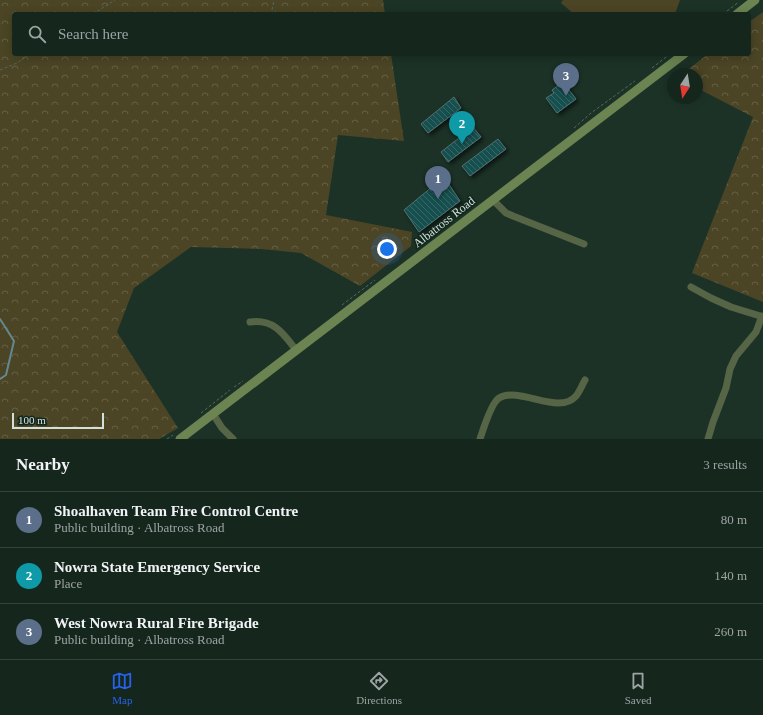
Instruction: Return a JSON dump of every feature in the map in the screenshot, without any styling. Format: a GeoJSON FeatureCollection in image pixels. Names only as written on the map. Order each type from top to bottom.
{"type":"FeatureCollection","features":[{"type":"Feature","properties":{"kind":"main road"},"geometry":{"type":"LineString","coordinates":[[739,12],[755,0]]}},
{"type":"Feature","properties":{"kind":"main road","name":"Albatross Road"},"geometry":{"type":"LineString","coordinates":[[180,439],[681,56]]}},
{"type":"Feature","properties":{"kind":"street"},"geometry":{"type":"LineString","coordinates":[[493,200],[506,213],[584,244]]}},
{"type":"Feature","properties":{"kind":"street"},"geometry":{"type":"LineString","coordinates":[[691,287],[731,307],[763,316],[756,332],[736,356],[730,369],[726,388],[708,439]]}},
{"type":"Feature","properties":{"kind":"street"},"geometry":{"type":"LineString","coordinates":[[250,322],[261,322],[276,327],[296,350]]}},
{"type":"Feature","properties":{"kind":"street"},"geometry":{"type":"LineString","coordinates":[[480,439],[493,406],[499,398],[518,396],[558,404],[568,401],[575,396],[585,380]]}},
{"type":"Feature","properties":{"kind":"street"},"geometry":{"type":"LineString","coordinates":[[213,414],[222,428],[233,439]]}},
{"type":"Feature","properties":{"kind":"path"},"geometry":{"type":"LineString","coordinates":[[96,12],[115,0]]}},
{"type":"Feature","properties":{"kind":"path"},"geometry":{"type":"LineString","coordinates":[[272,10],[274,0]]}},
{"type":"Feature","properties":{"kind":"path"},"geometry":{"type":"LineString","coordinates":[[727,12],[742,0]]}},
{"type":"Feature","properties":{"kind":"path"},"geometry":{"type":"LineString","coordinates":[[0,70],[17,64],[27,56]]}},
{"type":"Feature","properties":{"kind":"green space"},"geometry":{"type":"Polygon","coordinates":[[[0,0],[383,0],[385,12],[12,12],[12,56],[391,56],[404,141],[338,135],[326,215],[412,232],[411,246],[360,286],[301,253],[261,249],[191,247],[134,288],[117,332],[178,428],[159,439],[0,439],[0,0]]]}},
{"type":"Feature","properties":{"kind":"green space"},"geometry":{"type":"Polygon","coordinates":[[[563,0],[680,0],[676,12],[572,12],[561,3],[563,0]]]}},
{"type":"Feature","properties":{"kind":"green space"},"geometry":{"type":"Polygon","coordinates":[[[763,12],[763,302],[692,273],[753,117],[703,91],[703,68],[690,68],[705,56],[751,56],[751,21],[763,12]]]}},
{"type":"Feature","properties":{"kind":"building"},"geometry":{"type":"Polygon","coordinates":[[[563,82],[576,99],[557,113],[546,98],[554,93],[552,90],[563,82]]]}},
{"type":"Feature","properties":{"kind":"building"},"geometry":{"type":"Polygon","coordinates":[[[454,97],[461,108],[428,133],[421,124],[454,97]]]}},
{"type":"Feature","properties":{"kind":"building"},"geometry":{"type":"Polygon","coordinates":[[[473,127],[481,137],[448,162],[441,152],[473,127]]]}},
{"type":"Feature","properties":{"kind":"building"},"geometry":{"type":"Polygon","coordinates":[[[498,139],[506,149],[470,176],[462,166],[498,139]]]}},
{"type":"Feature","properties":{"kind":"building"},"geometry":{"type":"Polygon","coordinates":[[[444,177],[460,201],[419,232],[404,210],[444,177]]]}},
{"type":"Feature","properties":{"kind":"waterway"},"geometry":{"type":"LineString","coordinates":[[0,319],[14,341],[6,375],[0,379]]}},
{"type":"Feature","properties":{"kind":"place","name":"West Nowra Rural Fire Brigade"},"geometry":{"type":"Point","coordinates":[566,96]}},
{"type":"Feature","properties":{"kind":"place","name":"Nowra State Emergency Service"},"geometry":{"type":"Point","coordinates":[462,144]}},
{"type":"Feature","properties":{"kind":"place","name":"Shoalhaven Team Fire Control Centre"},"geometry":{"type":"Point","coordinates":[438,199]}}]}
